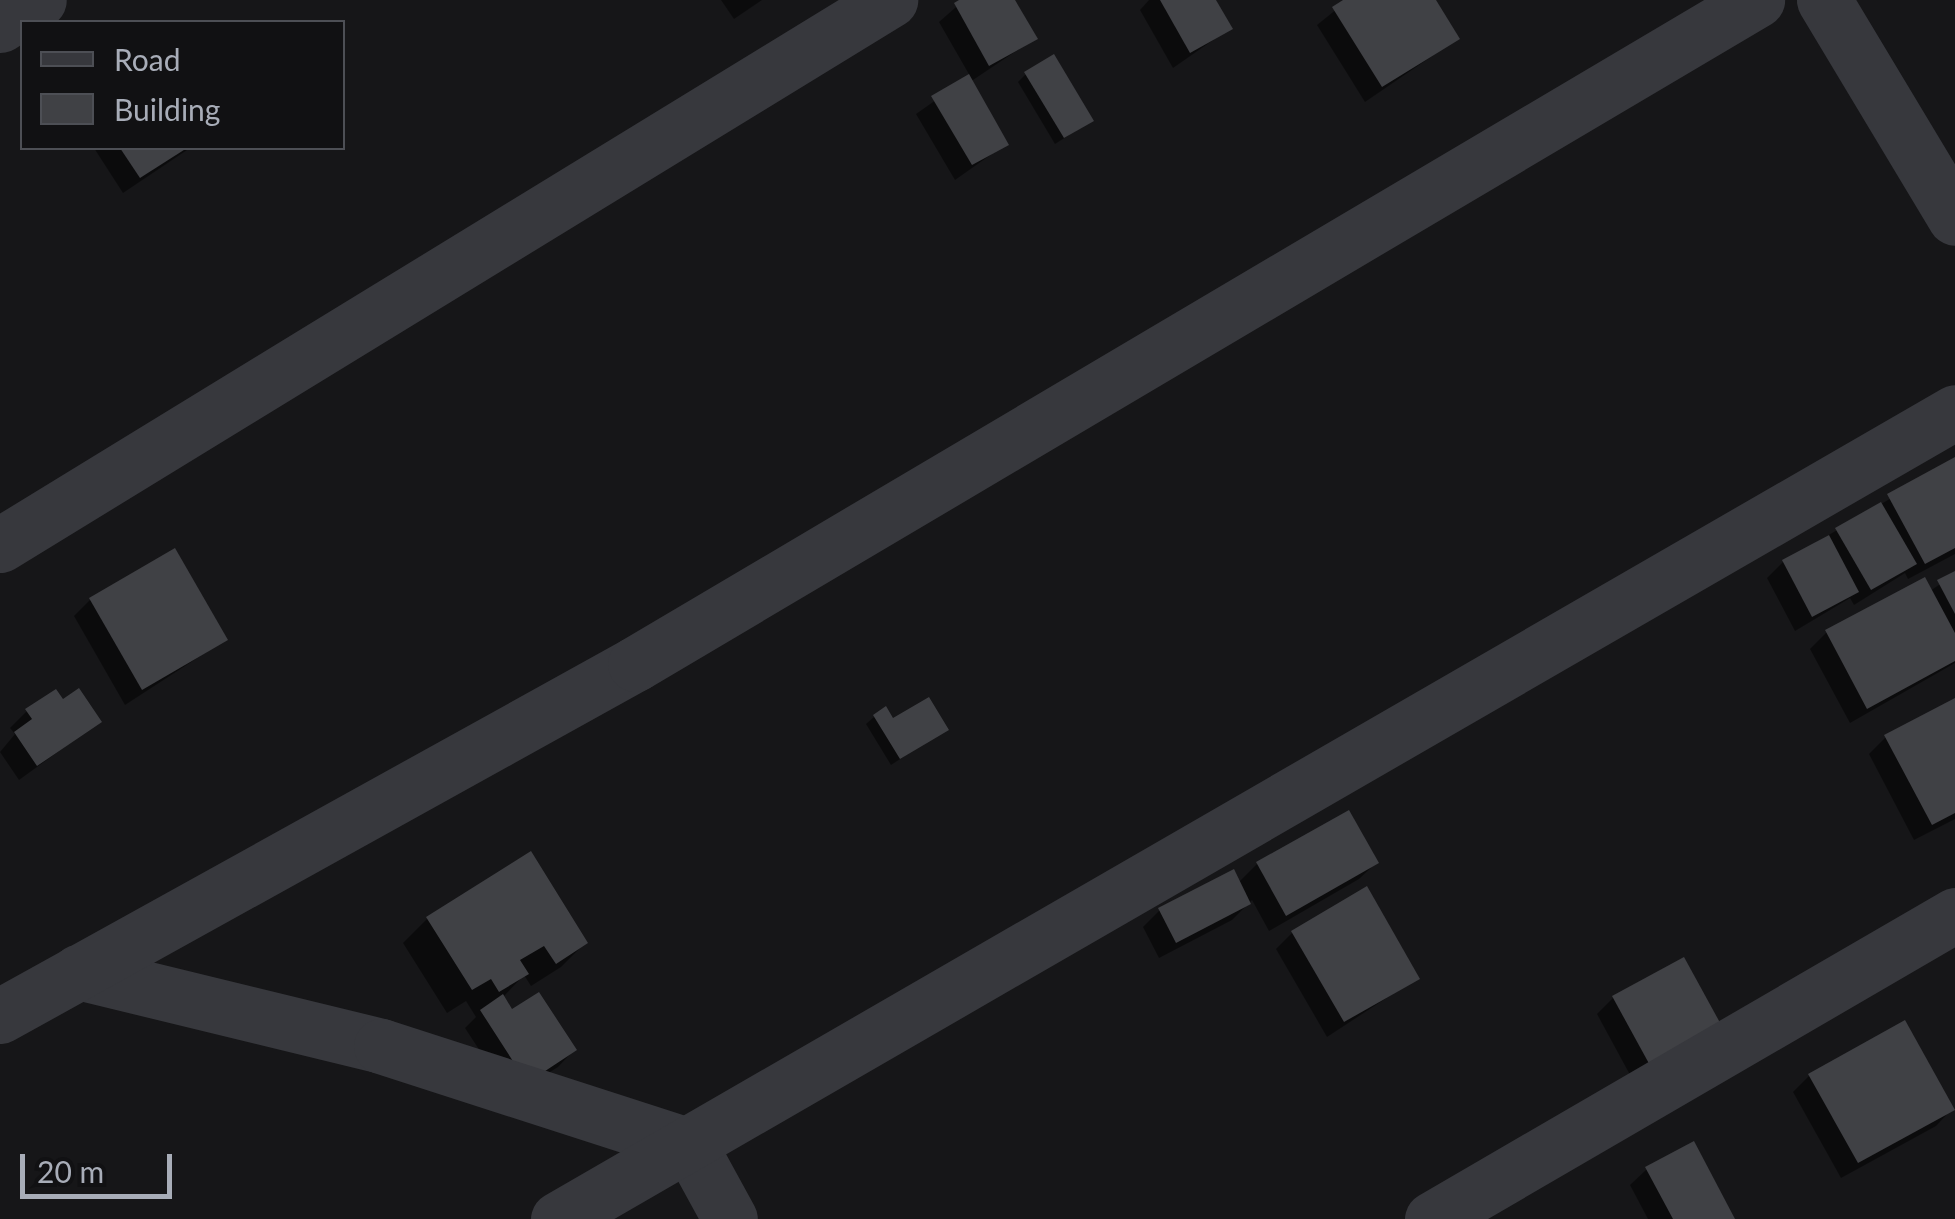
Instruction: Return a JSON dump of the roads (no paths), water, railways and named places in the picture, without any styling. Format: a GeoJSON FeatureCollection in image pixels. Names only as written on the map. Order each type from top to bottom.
{"type":"FeatureCollection","features":[{"type":"Feature","properties":{"kind":"street"},"geometry":{"type":"LineString","coordinates":[[0,24],[39,0]]}},
{"type":"Feature","properties":{"kind":"street"},"geometry":{"type":"LineString","coordinates":[[0,545],[890,0]]}},
{"type":"Feature","properties":{"kind":"street"},"geometry":{"type":"LineString","coordinates":[[0,1016],[635,664],[1757,0]]}},
{"type":"Feature","properties":{"kind":"street"},"geometry":{"type":"LineString","coordinates":[[1824,0],[1955,218]]}},
{"type":"Feature","properties":{"kind":"street"},"geometry":{"type":"LineString","coordinates":[[558,1219],[1955,412]]}},
{"type":"Feature","properties":{"kind":"street"},"geometry":{"type":"LineString","coordinates":[[1432,1219],[1955,915]]}},
{"type":"Feature","properties":{"kind":"street"},"geometry":{"type":"LineString","coordinates":[[78,972],[381,1046],[690,1146],[730,1219]]}}]}
